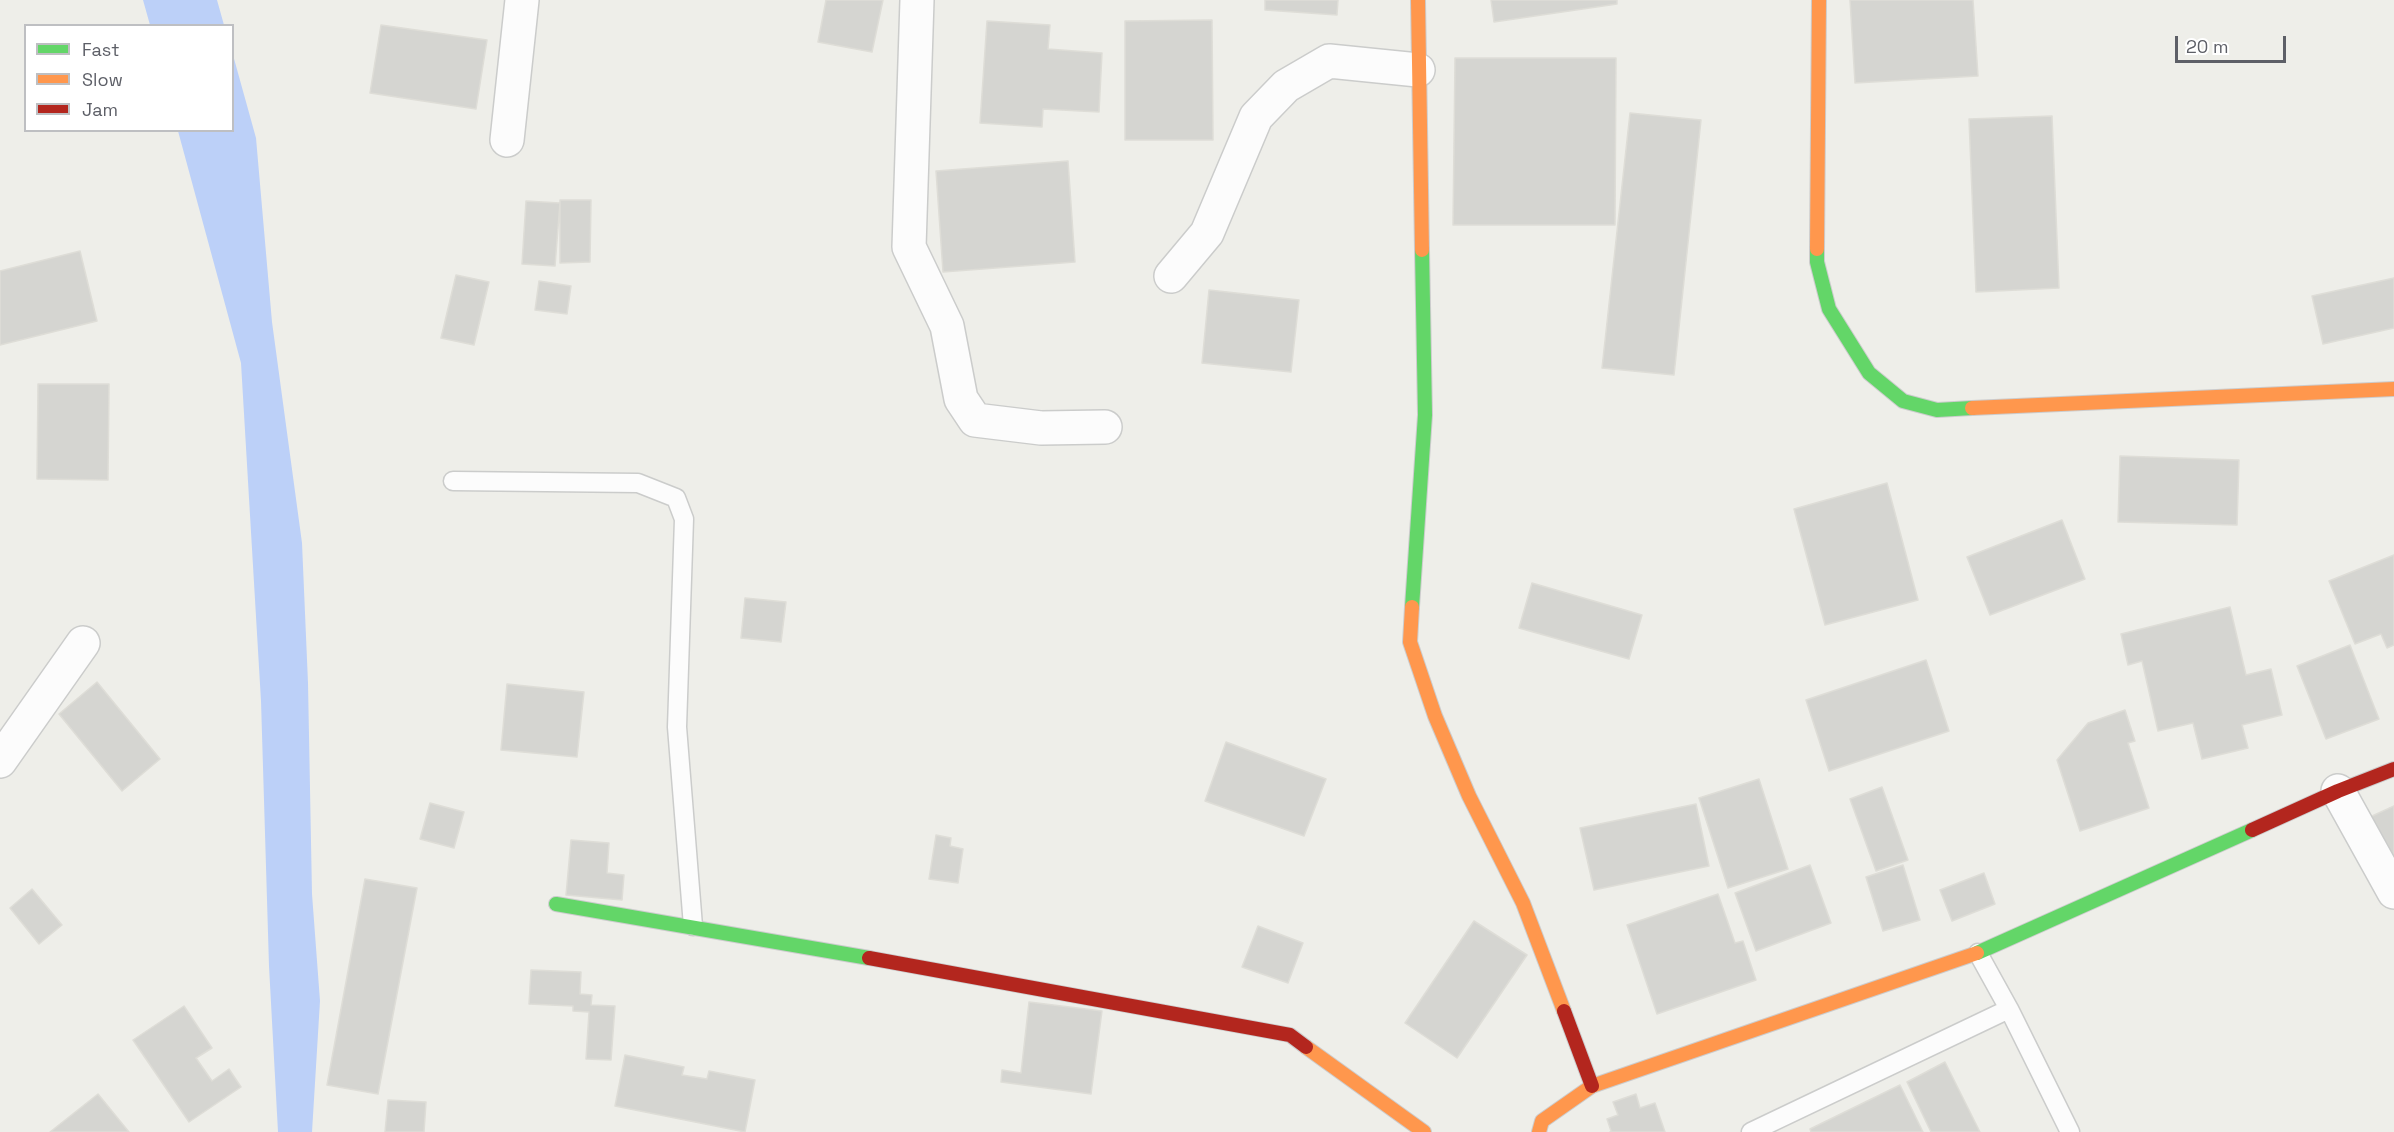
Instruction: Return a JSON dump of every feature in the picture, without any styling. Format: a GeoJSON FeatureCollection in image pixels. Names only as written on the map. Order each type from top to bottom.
{"type":"FeatureCollection","features":[{"type":"Feature","properties":{"kind":"street"},"geometry":{"type":"LineString","coordinates":[[507,140],[522,0]]}},
{"type":"Feature","properties":{"kind":"street"},"geometry":{"type":"LineString","coordinates":[[917,0],[909,247],[947,326],[961,399],[975,420],[1041,428],[1105,428]]}},
{"type":"Feature","properties":{"kind":"street"},"geometry":{"type":"LineString","coordinates":[[1418,0],[1425,416],[1410,642],[1435,716],[1469,796],[1523,903],[1592,1086]]}},
{"type":"Feature","properties":{"kind":"street"},"geometry":{"type":"LineString","coordinates":[[1819,0],[1817,262],[1829,309],[1869,373],[1903,401],[1936,410],[2394,390]]}},
{"type":"Feature","properties":{"kind":"street"},"geometry":{"type":"LineString","coordinates":[[1172,276],[1207,233],[1256,117],[1286,86],[1329,61],[1419,70]]}},
{"type":"Feature","properties":{"kind":"street"},"geometry":{"type":"LineString","coordinates":[[0,761],[83,643]]}},
{"type":"Feature","properties":{"kind":"street"},"geometry":{"type":"LineString","coordinates":[[1539,1132],[1542,1121],[1592,1086],[1978,953],[2338,790],[2394,769]]}},
{"type":"Feature","properties":{"kind":"street"},"geometry":{"type":"LineString","coordinates":[[2338,790],[2394,892]]}},
{"type":"Feature","properties":{"kind":"street"},"geometry":{"type":"LineString","coordinates":[[556,904],[693,926],[1290,1035],[1424,1132]]}},
{"type":"Feature","properties":{"kind":"lane"},"geometry":{"type":"LineString","coordinates":[[453,481],[638,483],[676,498],[684,519],[677,727],[693,926]]}},
{"type":"Feature","properties":{"kind":"lane"},"geometry":{"type":"LineString","coordinates":[[1978,953],[2009,1009],[2070,1132]]}},
{"type":"Feature","properties":{"kind":"lane"},"geometry":{"type":"LineString","coordinates":[[1751,1132],[2009,1009]]}},
{"type":"Feature","properties":{"kind":"water"},"geometry":{"type":"Polygon","coordinates":[[[143,0],[217,0],[224,24],[150,24],[143,0]]]}},
{"type":"Feature","properties":{"kind":"water"},"geometry":{"type":"Polygon","coordinates":[[[234,59],[256,138],[272,322],[302,543],[308,683],[312,894],[320,1001],[312,1132],[278,1132],[269,966],[261,701],[241,363],[178,132],[234,132],[234,59]]]}},
{"type":"Feature","properties":{"kind":"building"},"geometry":{"type":"Polygon","coordinates":[[[826,0],[883,0],[872,52],[818,42],[826,0]]]}},
{"type":"Feature","properties":{"kind":"building"},"geometry":{"type":"Polygon","coordinates":[[[1265,0],[1338,0],[1337,15],[1265,10],[1265,0]]]}},
{"type":"Feature","properties":{"kind":"building"},"geometry":{"type":"Polygon","coordinates":[[[1491,0],[1617,0],[1617,4],[1494,22],[1491,0]]]}},
{"type":"Feature","properties":{"kind":"building"},"geometry":{"type":"Polygon","coordinates":[[[1850,0],[1973,0],[1978,76],[1855,83],[1850,0]]]}},
{"type":"Feature","properties":{"kind":"building"},"geometry":{"type":"Polygon","coordinates":[[[1212,20],[1213,140],[1125,140],[1125,21],[1212,20]]]}},
{"type":"Feature","properties":{"kind":"building"},"geometry":{"type":"Polygon","coordinates":[[[987,21],[1050,25],[1048,49],[1102,53],[1099,112],[1043,109],[1042,127],[980,123],[987,21]]]}},
{"type":"Feature","properties":{"kind":"building"},"geometry":{"type":"Polygon","coordinates":[[[381,25],[487,40],[476,109],[370,93],[381,25]]]}},
{"type":"Feature","properties":{"kind":"building"},"geometry":{"type":"Polygon","coordinates":[[[1455,58],[1616,58],[1615,225],[1453,225],[1455,58]]]}},
{"type":"Feature","properties":{"kind":"building"},"geometry":{"type":"Polygon","coordinates":[[[1630,113],[1701,120],[1674,375],[1602,368],[1630,113]]]}},
{"type":"Feature","properties":{"kind":"building"},"geometry":{"type":"Polygon","coordinates":[[[2052,116],[2059,288],[1976,292],[1969,119],[2052,116]]]}},
{"type":"Feature","properties":{"kind":"building"},"geometry":{"type":"Polygon","coordinates":[[[1068,161],[1075,262],[943,272],[936,171],[1068,161]]]}},
{"type":"Feature","properties":{"kind":"building"},"geometry":{"type":"Polygon","coordinates":[[[560,200],[591,200],[590,262],[560,263],[560,200]]]}},
{"type":"Feature","properties":{"kind":"building"},"geometry":{"type":"Polygon","coordinates":[[[526,201],[560,203],[555,266],[522,264],[526,201]]]}},
{"type":"Feature","properties":{"kind":"building"},"geometry":{"type":"Polygon","coordinates":[[[80,251],[97,321],[0,345],[0,271],[80,251]]]}},
{"type":"Feature","properties":{"kind":"building"},"geometry":{"type":"Polygon","coordinates":[[[456,275],[489,282],[474,345],[441,338],[456,275]]]}},
{"type":"Feature","properties":{"kind":"building"},"geometry":{"type":"Polygon","coordinates":[[[2394,278],[2394,328],[2323,344],[2312,296],[2394,278]]]}},
{"type":"Feature","properties":{"kind":"building"},"geometry":{"type":"Polygon","coordinates":[[[539,281],[571,286],[567,314],[535,310],[539,281]]]}},
{"type":"Feature","properties":{"kind":"building"},"geometry":{"type":"Polygon","coordinates":[[[1209,290],[1299,300],[1291,372],[1202,363],[1209,290]]]}},
{"type":"Feature","properties":{"kind":"building"},"geometry":{"type":"Polygon","coordinates":[[[38,384],[109,384],[108,480],[37,479],[38,384]]]}},
{"type":"Feature","properties":{"kind":"building"},"geometry":{"type":"Polygon","coordinates":[[[2120,456],[2239,460],[2237,525],[2118,522],[2120,456]]]}},
{"type":"Feature","properties":{"kind":"building"},"geometry":{"type":"Polygon","coordinates":[[[1887,483],[1918,600],[1825,625],[1794,509],[1887,483]]]}},
{"type":"Feature","properties":{"kind":"building"},"geometry":{"type":"Polygon","coordinates":[[[2062,520],[2085,579],[1990,615],[1967,557],[2062,520]]]}},
{"type":"Feature","properties":{"kind":"building"},"geometry":{"type":"Polygon","coordinates":[[[2394,555],[2394,645],[2387,648],[2381,634],[2355,644],[2329,581],[2394,555]]]}},
{"type":"Feature","properties":{"kind":"building"},"geometry":{"type":"Polygon","coordinates":[[[1532,583],[1642,615],[1629,659],[1519,628],[1532,583]]]}},
{"type":"Feature","properties":{"kind":"building"},"geometry":{"type":"Polygon","coordinates":[[[745,598],[786,602],[781,642],[741,638],[745,598]]]}},
{"type":"Feature","properties":{"kind":"building"},"geometry":{"type":"Polygon","coordinates":[[[2230,607],[2246,675],[2271,669],[2282,715],[2242,725],[2248,748],[2202,759],[2193,723],[2158,731],[2142,661],[2128,665],[2121,634],[2230,607]]]}},
{"type":"Feature","properties":{"kind":"building"},"geometry":{"type":"Polygon","coordinates":[[[2350,645],[2379,719],[2326,739],[2297,666],[2350,645]]]}},
{"type":"Feature","properties":{"kind":"building"},"geometry":{"type":"Polygon","coordinates":[[[1926,660],[1949,731],[1829,771],[1806,700],[1926,660]]]}},
{"type":"Feature","properties":{"kind":"building"},"geometry":{"type":"Polygon","coordinates":[[[97,682],[160,759],[122,791],[59,714],[97,682]]]}},
{"type":"Feature","properties":{"kind":"building"},"geometry":{"type":"Polygon","coordinates":[[[507,684],[584,692],[577,757],[501,750],[507,684]]]}},
{"type":"Feature","properties":{"kind":"building"},"geometry":{"type":"Polygon","coordinates":[[[2125,710],[2135,741],[2128,743],[2149,808],[2080,831],[2057,760],[2088,723],[2125,710]]]}},
{"type":"Feature","properties":{"kind":"building"},"geometry":{"type":"Polygon","coordinates":[[[1226,742],[1326,779],[1304,836],[1205,801],[1226,742]]]}},
{"type":"Feature","properties":{"kind":"building"},"geometry":{"type":"Polygon","coordinates":[[[1759,779],[1788,869],[1728,888],[1699,798],[1759,779]]]}},
{"type":"Feature","properties":{"kind":"building"},"geometry":{"type":"Polygon","coordinates":[[[1882,787],[1908,860],[1876,871],[1850,799],[1882,787]]]}},
{"type":"Feature","properties":{"kind":"building"},"geometry":{"type":"Polygon","coordinates":[[[430,803],[464,812],[454,848],[420,839],[430,803]]]}},
{"type":"Feature","properties":{"kind":"building"},"geometry":{"type":"Polygon","coordinates":[[[1696,804],[1709,866],[1594,890],[1580,828],[1696,804]]]}},
{"type":"Feature","properties":{"kind":"building"},"geometry":{"type":"Polygon","coordinates":[[[2394,806],[2394,872],[2370,817],[2394,806]]]}},
{"type":"Feature","properties":{"kind":"building"},"geometry":{"type":"Polygon","coordinates":[[[936,835],[951,838],[950,846],[963,849],[958,883],[929,879],[936,835]]]}},
{"type":"Feature","properties":{"kind":"building"},"geometry":{"type":"Polygon","coordinates":[[[571,840],[609,843],[607,873],[624,875],[622,900],[566,895],[571,840]]]}},
{"type":"Feature","properties":{"kind":"building"},"geometry":{"type":"Polygon","coordinates":[[[1810,865],[1831,923],[1756,951],[1735,893],[1810,865]]]}},
{"type":"Feature","properties":{"kind":"building"},"geometry":{"type":"Polygon","coordinates":[[[1903,865],[1920,920],[1883,931],[1866,877],[1903,865]]]}},
{"type":"Feature","properties":{"kind":"building"},"geometry":{"type":"Polygon","coordinates":[[[1984,873],[1995,904],[1952,921],[1940,890],[1984,873]]]}},
{"type":"Feature","properties":{"kind":"building"},"geometry":{"type":"Polygon","coordinates":[[[365,879],[417,888],[378,1094],[327,1085],[365,879]]]}},
{"type":"Feature","properties":{"kind":"building"},"geometry":{"type":"Polygon","coordinates":[[[32,889],[62,925],[39,944],[10,908],[32,889]]]}},
{"type":"Feature","properties":{"kind":"building"},"geometry":{"type":"Polygon","coordinates":[[[1718,894],[1735,943],[1743,941],[1756,980],[1657,1014],[1627,925],[1718,894]]]}},
{"type":"Feature","properties":{"kind":"building"},"geometry":{"type":"Polygon","coordinates":[[[1474,921],[1527,955],[1457,1058],[1405,1023],[1474,921]]]}},
{"type":"Feature","properties":{"kind":"building"},"geometry":{"type":"Polygon","coordinates":[[[1258,926],[1303,943],[1288,983],[1242,967],[1258,926]]]}},
{"type":"Feature","properties":{"kind":"building"},"geometry":{"type":"Polygon","coordinates":[[[531,970],[581,972],[580,994],[592,995],[591,1005],[615,1006],[611,1060],[586,1059],[589,1012],[573,1011],[573,1006],[529,1004],[531,970]]]}},
{"type":"Feature","properties":{"kind":"building"},"geometry":{"type":"Polygon","coordinates":[[[1029,1002],[1102,1011],[1091,1094],[1001,1082],[1002,1070],[1021,1073],[1029,1002]]]}},
{"type":"Feature","properties":{"kind":"building"},"geometry":{"type":"Polygon","coordinates":[[[184,1006],[212,1048],[196,1058],[212,1081],[229,1069],[241,1087],[189,1122],[133,1040],[184,1006]]]}},
{"type":"Feature","properties":{"kind":"building"},"geometry":{"type":"Polygon","coordinates":[[[625,1055],[684,1067],[682,1075],[707,1079],[709,1071],[755,1080],[745,1132],[615,1106],[625,1055]]]}},
{"type":"Feature","properties":{"kind":"building"},"geometry":{"type":"Polygon","coordinates":[[[1945,1062],[1980,1132],[1931,1132],[1907,1082],[1945,1062]]]}},
{"type":"Feature","properties":{"kind":"building"},"geometry":{"type":"Polygon","coordinates":[[[1900,1085],[1923,1132],[1811,1132],[1810,1129],[1900,1085]]]}},
{"type":"Feature","properties":{"kind":"building"},"geometry":{"type":"Polygon","coordinates":[[[98,1094],[129,1132],[50,1132],[98,1094]]]}},
{"type":"Feature","properties":{"kind":"building"},"geometry":{"type":"Polygon","coordinates":[[[1636,1094],[1640,1108],[1655,1103],[1665,1132],[1610,1132],[1607,1119],[1618,1115],[1613,1102],[1636,1094]]]}},
{"type":"Feature","properties":{"kind":"building"},"geometry":{"type":"Polygon","coordinates":[[[388,1100],[426,1102],[424,1132],[385,1132],[388,1100]]]}},
{"type":"Feature","properties":{"kind":"traffic: fast"},"geometry":{"type":"LineString","coordinates":[[1817,249],[1817,262],[1829,309],[1869,373],[1903,401],[1937,410],[1972,408]]}},
{"type":"Feature","properties":{"kind":"traffic: fast"},"geometry":{"type":"LineString","coordinates":[[1412,607],[1425,415],[1422,250]]}},
{"type":"Feature","properties":{"kind":"traffic: fast"},"geometry":{"type":"LineString","coordinates":[[1977,953],[2252,830]]}},
{"type":"Feature","properties":{"kind":"traffic: fast"},"geometry":{"type":"LineString","coordinates":[[556,904],[869,958]]}},
{"type":"Feature","properties":{"kind":"traffic: slow"},"geometry":{"type":"LineString","coordinates":[[1418,0],[1422,250]]}},
{"type":"Feature","properties":{"kind":"traffic: slow"},"geometry":{"type":"LineString","coordinates":[[1817,249],[1819,0]]}},
{"type":"Feature","properties":{"kind":"traffic: slow"},"geometry":{"type":"LineString","coordinates":[[1972,408],[2394,389]]}},
{"type":"Feature","properties":{"kind":"traffic: slow"},"geometry":{"type":"LineString","coordinates":[[1412,607],[1410,642],[1435,716],[1469,796],[1523,903],[1564,1011]]}},
{"type":"Feature","properties":{"kind":"traffic: slow"},"geometry":{"type":"LineString","coordinates":[[1539,1132],[1542,1121],[1592,1086],[1977,953]]}},
{"type":"Feature","properties":{"kind":"traffic: slow"},"geometry":{"type":"LineString","coordinates":[[1306,1047],[1424,1132]]}},
{"type":"Feature","properties":{"kind":"traffic: jam"},"geometry":{"type":"LineString","coordinates":[[2252,830],[2338,791],[2394,769]]}},
{"type":"Feature","properties":{"kind":"traffic: jam"},"geometry":{"type":"LineString","coordinates":[[869,958],[1290,1035],[1306,1047]]}},
{"type":"Feature","properties":{"kind":"traffic: jam"},"geometry":{"type":"LineString","coordinates":[[1564,1011],[1592,1086]]}}]}
